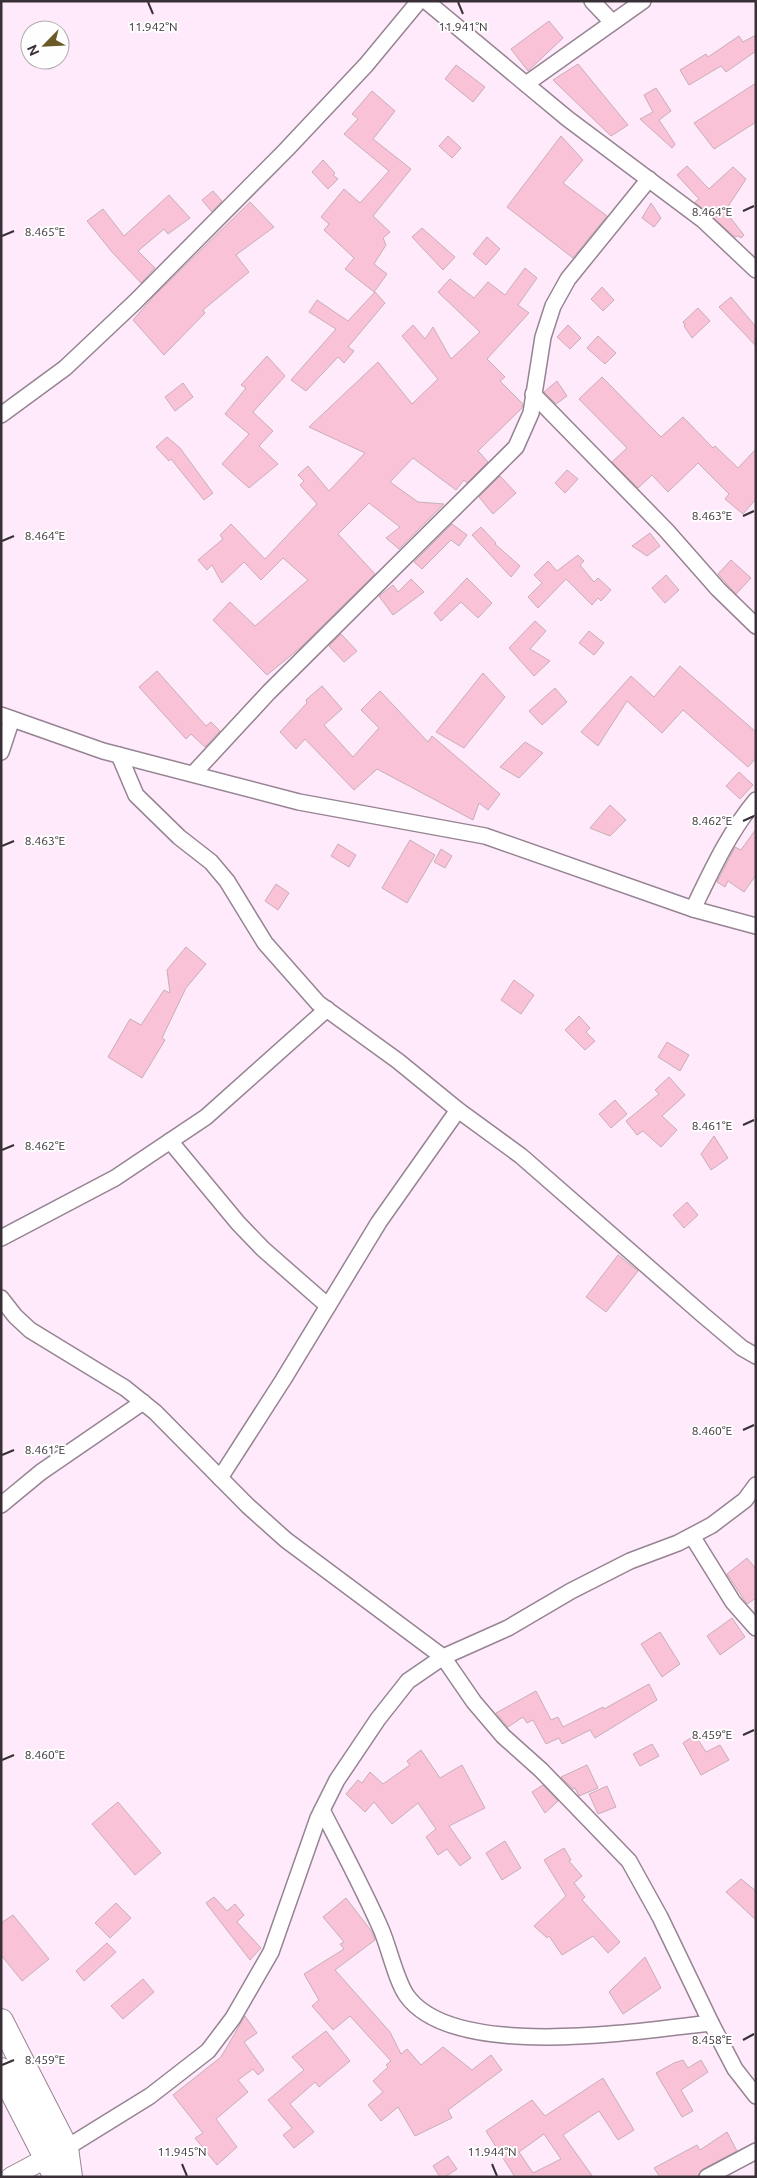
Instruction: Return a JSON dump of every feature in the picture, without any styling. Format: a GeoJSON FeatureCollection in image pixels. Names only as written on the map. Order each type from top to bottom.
{"type":"FeatureCollection","features":[{"type":"Feature","properties":{"kind":"main road"},"geometry":{"type":"LineString","coordinates":[[1,2021],[66,2148],[70,2177]]}},
{"type":"Feature","properties":{"kind":"main road"},"geometry":{"type":"LineString","coordinates":[[1,2070],[50,2168]]}},
{"type":"Feature","properties":{"kind":"street"},"geometry":{"type":"LineString","coordinates":[[1,415],[65,368],[135,302],[299,136],[366,65],[419,1]]}},
{"type":"Feature","properties":{"kind":"street"},"geometry":{"type":"LineString","coordinates":[[426,1],[568,119],[703,220],[756,270]]}},
{"type":"Feature","properties":{"kind":"street"},"geometry":{"type":"LineString","coordinates":[[592,1],[612,22]]}},
{"type":"Feature","properties":{"kind":"street"},"geometry":{"type":"LineString","coordinates":[[526,84],[643,1]]}},
{"type":"Feature","properties":{"kind":"street"},"geometry":{"type":"LineString","coordinates":[[194,774],[276,685],[516,447],[531,413],[543,337],[553,306],[568,279],[649,179]]}},
{"type":"Feature","properties":{"kind":"street"},"geometry":{"type":"LineString","coordinates":[[533,394],[666,530],[718,590],[756,626]]}},
{"type":"Feature","properties":{"kind":"street"},"geometry":{"type":"LineString","coordinates":[[1,752],[7,717],[119,755],[299,802],[485,836],[693,909],[756,926]]}},
{"type":"Feature","properties":{"kind":"street"},"geometry":{"type":"LineString","coordinates":[[119,755],[136,795],[179,836],[211,862],[227,881],[265,943],[297,982],[327,1010],[398,1061],[458,1110],[520,1156],[703,1315],[742,1348],[756,1356]]}},
{"type":"Feature","properties":{"kind":"street"},"geometry":{"type":"LineString","coordinates":[[693,909],[711,872],[745,813],[756,800]]}},
{"type":"Feature","properties":{"kind":"street"},"geometry":{"type":"LineString","coordinates":[[1,1238],[115,1178],[206,1117],[327,1010]]}},
{"type":"Feature","properties":{"kind":"street"},"geometry":{"type":"LineString","coordinates":[[220,1478],[379,1222],[458,1110]]}},
{"type":"Feature","properties":{"kind":"street"},"geometry":{"type":"LineString","coordinates":[[170,1141],[238,1223],[263,1249],[328,1306]]}},
{"type":"Feature","properties":{"kind":"street"},"geometry":{"type":"LineString","coordinates":[[1,1298],[15,1316],[30,1330],[76,1356],[125,1388],[142,1402],[186,1442],[220,1478],[286,1540],[443,1656],[474,1702],[503,1736],[541,1770],[629,1861],[660,1917],[711,2023],[736,2069],[756,2096]]}},
{"type":"Feature","properties":{"kind":"street"},"geometry":{"type":"LineString","coordinates":[[1,1505],[40,1472],[142,1402]]}},
{"type":"Feature","properties":{"kind":"street"},"geometry":{"type":"LineString","coordinates":[[11,2177],[50,2168],[66,2148],[150,2096],[208,2051],[233,2018],[271,1952],[322,1810],[337,1780],[408,1681],[443,1656],[508,1628],[630,1561],[692,1536],[712,1525],[745,1500],[756,1485]]}},
{"type":"Feature","properties":{"kind":"street"},"geometry":{"type":"LineString","coordinates":[[692,1536],[733,1602],[756,1628]]}},
{"type":"Feature","properties":{"kind":"street"},"geometry":{"type":"LineString","coordinates":[[322,1810],[382,1930],[407,1995],[424,2014],[453,2027],[500,2034],[586,2038],[711,2023]]}},
{"type":"Feature","properties":{"kind":"street"},"geometry":{"type":"LineString","coordinates":[[707,2177],[756,2151]]}},
{"type":"Feature","properties":{"kind":"building"},"geometry":{"type":"Polygon","coordinates":[[[549,21],[563,38],[528,71],[511,49],[549,21]]]}},
{"type":"Feature","properties":{"kind":"building"},"geometry":{"type":"Polygon","coordinates":[[[756,35],[756,51],[726,72],[721,66],[689,85],[680,70],[706,54],[708,57],[739,36],[743,42],[756,35]]]}},
{"type":"Feature","properties":{"kind":"building"},"geometry":{"type":"Polygon","coordinates":[[[578,64],[628,125],[611,136],[553,80],[578,64]]]}},
{"type":"Feature","properties":{"kind":"building"},"geometry":{"type":"Polygon","coordinates":[[[456,65],[485,87],[473,102],[445,79],[456,65]]]}},
{"type":"Feature","properties":{"kind":"building"},"geometry":{"type":"Polygon","coordinates":[[[756,83],[756,122],[714,149],[694,123],[756,83]]]}},
{"type":"Feature","properties":{"kind":"building"},"geometry":{"type":"Polygon","coordinates":[[[656,88],[671,111],[659,120],[675,144],[672,148],[640,119],[653,112],[644,95],[656,88]]]}},
{"type":"Feature","properties":{"kind":"building"},"geometry":{"type":"Polygon","coordinates":[[[372,91],[395,111],[373,139],[411,169],[373,216],[390,232],[383,238],[386,245],[374,264],[387,274],[374,292],[345,269],[354,258],[324,230],[329,224],[321,217],[344,189],[360,203],[389,171],[344,134],[358,119],[352,114],[372,91]]]}},
{"type":"Feature","properties":{"kind":"building"},"geometry":{"type":"Polygon","coordinates":[[[448,136],[461,148],[452,158],[439,146],[448,136]]]}},
{"type":"Feature","properties":{"kind":"building"},"geometry":{"type":"Polygon","coordinates":[[[561,136],[583,160],[563,183],[607,216],[573,258],[507,207],[561,136]]]}},
{"type":"Feature","properties":{"kind":"building"},"geometry":{"type":"Polygon","coordinates":[[[323,160],[338,179],[328,189],[312,172],[323,160]]]}},
{"type":"Feature","properties":{"kind":"building"},"geometry":{"type":"Polygon","coordinates":[[[687,166],[709,189],[733,167],[746,179],[725,211],[744,235],[741,238],[735,237],[695,202],[699,199],[677,175],[687,166]]]}},
{"type":"Feature","properties":{"kind":"building"},"geometry":{"type":"Polygon","coordinates":[[[213,191],[222,201],[212,212],[202,200],[213,191]]]}},
{"type":"Feature","properties":{"kind":"building"},"geometry":{"type":"Polygon","coordinates":[[[169,195],[190,218],[168,234],[164,229],[138,251],[155,268],[141,283],[112,252],[87,221],[103,209],[124,236],[169,195]]]}},
{"type":"Feature","properties":{"kind":"building"},"geometry":{"type":"Polygon","coordinates":[[[250,202],[274,227],[236,255],[249,272],[203,310],[205,313],[164,355],[133,320],[154,296],[250,202]]]}},
{"type":"Feature","properties":{"kind":"building"},"geometry":{"type":"Polygon","coordinates":[[[651,203],[661,218],[654,227],[642,218],[651,203]]]}},
{"type":"Feature","properties":{"kind":"building"},"geometry":{"type":"Polygon","coordinates":[[[422,228],[455,257],[443,270],[412,237],[422,228]]]}},
{"type":"Feature","properties":{"kind":"building"},"geometry":{"type":"Polygon","coordinates":[[[487,237],[500,249],[486,265],[473,254],[487,237]]]}},
{"type":"Feature","properties":{"kind":"building"},"geometry":{"type":"Polygon","coordinates":[[[525,268],[537,278],[518,305],[529,313],[487,359],[505,377],[500,381],[523,404],[522,408],[478,451],[488,462],[467,483],[464,480],[456,490],[413,458],[390,482],[418,502],[444,504],[399,549],[386,538],[400,527],[369,503],[338,534],[375,574],[300,648],[267,675],[213,620],[230,602],[255,626],[308,580],[283,558],[261,580],[244,562],[222,583],[212,565],[207,570],[198,560],[223,539],[220,535],[231,524],[265,559],[317,504],[300,485],[304,481],[298,475],[308,466],[329,491],[365,453],[309,427],[378,362],[412,404],[438,379],[402,336],[413,325],[425,339],[433,327],[451,359],[480,332],[438,292],[450,279],[474,298],[488,282],[505,295],[525,268]]]}},
{"type":"Feature","properties":{"kind":"building"},"geometry":{"type":"Polygon","coordinates":[[[602,287],[614,300],[603,311],[591,299],[602,287]]]}},
{"type":"Feature","properties":{"kind":"building"},"geometry":{"type":"Polygon","coordinates":[[[375,292],[385,303],[348,347],[354,351],[344,363],[338,357],[306,391],[291,380],[336,329],[309,312],[317,300],[348,321],[375,292]]]}},
{"type":"Feature","properties":{"kind":"building"},"geometry":{"type":"Polygon","coordinates":[[[731,297],[756,327],[756,346],[719,307],[731,297]]]}},
{"type":"Feature","properties":{"kind":"building"},"geometry":{"type":"Polygon","coordinates":[[[698,308],[710,321],[692,338],[683,322],[698,308]]]}},
{"type":"Feature","properties":{"kind":"building"},"geometry":{"type":"Polygon","coordinates":[[[568,325],[581,338],[570,349],[557,337],[568,325]]]}},
{"type":"Feature","properties":{"kind":"building"},"geometry":{"type":"Polygon","coordinates":[[[598,336],[616,353],[605,364],[587,348],[598,336]]]}},
{"type":"Feature","properties":{"kind":"building"},"geometry":{"type":"Polygon","coordinates":[[[267,356],[285,376],[253,412],[273,431],[259,446],[278,464],[249,488],[222,464],[249,434],[225,414],[246,388],[241,385],[267,356]]]}},
{"type":"Feature","properties":{"kind":"building"},"geometry":{"type":"Polygon","coordinates":[[[602,377],[661,437],[683,417],[713,448],[715,446],[738,468],[756,449],[756,499],[743,514],[725,499],[729,494],[698,463],[668,492],[652,475],[638,488],[612,462],[627,448],[579,399],[602,377]]]}},
{"type":"Feature","properties":{"kind":"building"},"geometry":{"type":"Polygon","coordinates":[[[557,381],[567,396],[556,404],[544,392],[557,381]]]}},
{"type":"Feature","properties":{"kind":"building"},"geometry":{"type":"Polygon","coordinates":[[[183,383],[193,397],[175,411],[165,397],[183,383]]]}},
{"type":"Feature","properties":{"kind":"building"},"geometry":{"type":"Polygon","coordinates":[[[167,437],[180,448],[213,493],[204,500],[171,459],[169,461],[156,447],[167,437]]]}},
{"type":"Feature","properties":{"kind":"building"},"geometry":{"type":"Polygon","coordinates":[[[567,470],[578,479],[565,493],[555,483],[567,470]]]}},
{"type":"Feature","properties":{"kind":"building"},"geometry":{"type":"Polygon","coordinates":[[[500,476],[516,493],[493,514],[479,497],[500,476]]]}},
{"type":"Feature","properties":{"kind":"building"},"geometry":{"type":"Polygon","coordinates":[[[452,524],[467,535],[459,546],[451,540],[422,569],[414,562],[452,524]]]}},
{"type":"Feature","properties":{"kind":"building"},"geometry":{"type":"Polygon","coordinates":[[[481,527],[495,544],[520,566],[511,577],[472,535],[481,527]]]}},
{"type":"Feature","properties":{"kind":"building"},"geometry":{"type":"Polygon","coordinates":[[[650,533],[660,546],[647,556],[632,546],[650,533]]]}},
{"type":"Feature","properties":{"kind":"building"},"geometry":{"type":"Polygon","coordinates":[[[578,555],[584,561],[580,565],[594,582],[598,578],[611,590],[601,601],[598,598],[592,605],[566,579],[538,608],[528,597],[542,583],[534,575],[548,561],[557,571],[578,555]]]}},
{"type":"Feature","properties":{"kind":"building"},"geometry":{"type":"Polygon","coordinates":[[[731,560],[751,578],[736,594],[718,574],[731,560]]]}},
{"type":"Feature","properties":{"kind":"building"},"geometry":{"type":"Polygon","coordinates":[[[666,575],[679,590],[665,603],[652,588],[666,575]]]}},
{"type":"Feature","properties":{"kind":"building"},"geometry":{"type":"Polygon","coordinates":[[[467,578],[492,603],[478,618],[461,602],[441,621],[434,613],[467,578]]]}},
{"type":"Feature","properties":{"kind":"building"},"geometry":{"type":"Polygon","coordinates":[[[411,579],[424,592],[393,615],[379,596],[393,585],[398,592],[411,579]]]}},
{"type":"Feature","properties":{"kind":"building"},"geometry":{"type":"Polygon","coordinates":[[[535,621],[546,631],[530,649],[550,661],[534,676],[509,648],[535,621]]]}},
{"type":"Feature","properties":{"kind":"building"},"geometry":{"type":"Polygon","coordinates":[[[589,631],[604,643],[594,655],[579,643],[589,631]]]}},
{"type":"Feature","properties":{"kind":"building"},"geometry":{"type":"Polygon","coordinates":[[[341,634],[357,651],[344,662],[329,646],[341,634]]]}},
{"type":"Feature","properties":{"kind":"building"},"geometry":{"type":"Polygon","coordinates":[[[680,666],[756,732],[756,758],[748,767],[683,710],[662,733],[627,701],[598,746],[581,732],[631,676],[654,697],[680,666]]]}},
{"type":"Feature","properties":{"kind":"building"},"geometry":{"type":"Polygon","coordinates":[[[157,671],[206,726],[211,722],[220,731],[205,747],[191,734],[186,739],[139,687],[157,671]]]}},
{"type":"Feature","properties":{"kind":"building"},"geometry":{"type":"Polygon","coordinates":[[[483,673],[505,697],[464,748],[436,732],[483,673]]]}},
{"type":"Feature","properties":{"kind":"building"},"geometry":{"type":"Polygon","coordinates":[[[322,686],[342,709],[324,725],[353,757],[379,728],[361,710],[380,691],[428,742],[432,736],[500,794],[488,810],[479,803],[473,820],[377,769],[354,790],[305,739],[296,749],[280,732],[307,703],[306,700],[322,686]]]}},
{"type":"Feature","properties":{"kind":"building"},"geometry":{"type":"Polygon","coordinates":[[[555,688],[567,702],[542,725],[529,711],[555,688]]]}},
{"type":"Feature","properties":{"kind":"building"},"geometry":{"type":"Polygon","coordinates":[[[525,742],[543,753],[519,778],[500,767],[525,742]]]}},
{"type":"Feature","properties":{"kind":"building"},"geometry":{"type":"Polygon","coordinates":[[[739,772],[753,785],[740,799],[726,786],[739,772]]]}},
{"type":"Feature","properties":{"kind":"building"},"geometry":{"type":"Polygon","coordinates":[[[610,805],[626,820],[610,836],[590,828],[610,805]]]}},
{"type":"Feature","properties":{"kind":"building"},"geometry":{"type":"Polygon","coordinates":[[[756,829],[756,875],[744,892],[728,881],[725,887],[717,882],[735,847],[741,850],[756,829]]]}},
{"type":"Feature","properties":{"kind":"building"},"geometry":{"type":"Polygon","coordinates":[[[410,840],[435,855],[407,903],[382,888],[410,840]]]}},
{"type":"Feature","properties":{"kind":"building"},"geometry":{"type":"Polygon","coordinates":[[[338,844],[356,855],[349,867],[331,856],[338,844]]]}},
{"type":"Feature","properties":{"kind":"building"},"geometry":{"type":"Polygon","coordinates":[[[441,849],[452,856],[445,868],[434,862],[441,849]]]}},
{"type":"Feature","properties":{"kind":"building"},"geometry":{"type":"Polygon","coordinates":[[[276,884],[289,893],[278,910],[265,901],[276,884]]]}},
{"type":"Feature","properties":{"kind":"building"},"geometry":{"type":"Polygon","coordinates":[[[186,947],[206,964],[186,988],[162,1038],[165,1040],[142,1078],[108,1057],[130,1019],[141,1025],[164,990],[170,993],[167,970],[186,947]]]}},
{"type":"Feature","properties":{"kind":"building"},"geometry":{"type":"Polygon","coordinates":[[[514,980],[534,995],[521,1014],[501,1000],[514,980]]]}},
{"type":"Feature","properties":{"kind":"building"},"geometry":{"type":"Polygon","coordinates":[[[579,1016],[590,1028],[586,1032],[595,1041],[585,1050],[565,1030],[579,1016]]]}},
{"type":"Feature","properties":{"kind":"building"},"geometry":{"type":"Polygon","coordinates":[[[667,1042],[689,1055],[680,1071],[658,1057],[667,1042]]]}},
{"type":"Feature","properties":{"kind":"building"},"geometry":{"type":"Polygon","coordinates":[[[669,1077],[685,1095],[662,1116],[677,1130],[661,1147],[643,1131],[637,1135],[626,1121],[659,1094],[655,1090],[669,1077]]]}},
{"type":"Feature","properties":{"kind":"building"},"geometry":{"type":"Polygon","coordinates":[[[615,1100],[627,1114],[611,1128],[599,1114],[615,1100]]]}},
{"type":"Feature","properties":{"kind":"building"},"geometry":{"type":"Polygon","coordinates":[[[714,1136],[728,1158],[711,1170],[701,1154],[714,1136]]]}},
{"type":"Feature","properties":{"kind":"building"},"geometry":{"type":"Polygon","coordinates":[[[687,1202],[698,1215],[684,1228],[673,1215],[687,1202]]]}},
{"type":"Feature","properties":{"kind":"building"},"geometry":{"type":"Polygon","coordinates":[[[618,1255],[638,1271],[606,1312],[586,1297],[618,1255]]]}},
{"type":"Feature","properties":{"kind":"building"},"geometry":{"type":"Polygon","coordinates":[[[747,1558],[756,1569],[756,1598],[747,1604],[727,1574],[747,1558]]]}},
{"type":"Feature","properties":{"kind":"building"},"geometry":{"type":"Polygon","coordinates":[[[732,1618],[745,1637],[720,1655],[707,1636],[732,1618]]]}},
{"type":"Feature","properties":{"kind":"building"},"geometry":{"type":"Polygon","coordinates":[[[660,1632],[680,1664],[662,1677],[641,1644],[660,1632]]]}},
{"type":"Feature","properties":{"kind":"building"},"geometry":{"type":"Polygon","coordinates":[[[649,1684],[657,1700],[595,1738],[590,1730],[562,1744],[559,1738],[546,1744],[533,1720],[527,1723],[523,1717],[508,1727],[496,1713],[536,1691],[551,1720],[558,1717],[563,1727],[603,1707],[604,1709],[649,1684]]]}},
{"type":"Feature","properties":{"kind":"building"},"geometry":{"type":"Polygon","coordinates":[[[695,1735],[706,1752],[720,1745],[729,1760],[701,1775],[683,1743],[695,1735]]]}},
{"type":"Feature","properties":{"kind":"building"},"geometry":{"type":"Polygon","coordinates":[[[652,1744],[659,1756],[640,1766],[633,1754],[652,1744]]]}},
{"type":"Feature","properties":{"kind":"building"},"geometry":{"type":"Polygon","coordinates":[[[421,1750],[440,1778],[462,1765],[485,1808],[449,1826],[471,1858],[460,1866],[447,1849],[438,1855],[426,1837],[436,1829],[418,1803],[392,1824],[374,1802],[365,1812],[346,1794],[358,1780],[362,1783],[370,1772],[383,1784],[410,1765],[407,1761],[421,1750]]]}},
{"type":"Feature","properties":{"kind":"building"},"geometry":{"type":"Polygon","coordinates":[[[587,1765],[598,1788],[579,1796],[575,1788],[573,1789],[561,1777],[587,1765]]]}},
{"type":"Feature","properties":{"kind":"building"},"geometry":{"type":"Polygon","coordinates":[[[543,1785],[558,1801],[545,1813],[532,1792],[543,1785]]]}},
{"type":"Feature","properties":{"kind":"building"},"geometry":{"type":"Polygon","coordinates":[[[607,1786],[616,1807],[598,1814],[589,1794],[607,1786]]]}},
{"type":"Feature","properties":{"kind":"building"},"geometry":{"type":"Polygon","coordinates":[[[118,1802],[161,1853],[135,1875],[92,1824],[118,1802]]]}},
{"type":"Feature","properties":{"kind":"building"},"geometry":{"type":"Polygon","coordinates":[[[505,1841],[521,1868],[502,1880],[486,1853],[505,1841]]]}},
{"type":"Feature","properties":{"kind":"building"},"geometry":{"type":"Polygon","coordinates":[[[564,1848],[571,1860],[569,1861],[582,1876],[574,1883],[585,1897],[582,1900],[620,1942],[608,1953],[593,1936],[562,1955],[549,1936],[547,1938],[534,1926],[566,1896],[544,1860],[564,1848]]]}},
{"type":"Feature","properties":{"kind":"building"},"geometry":{"type":"Polygon","coordinates":[[[741,1879],[756,1891],[756,1920],[726,1892],[741,1879]]]}},
{"type":"Feature","properties":{"kind":"building"},"geometry":{"type":"Polygon","coordinates":[[[214,1897],[227,1911],[235,1904],[244,1915],[237,1922],[261,1948],[250,1960],[206,1903],[214,1897]]]}},
{"type":"Feature","properties":{"kind":"building"},"geometry":{"type":"Polygon","coordinates":[[[346,1898],[372,1932],[375,1940],[335,1970],[390,2032],[401,2054],[407,2049],[421,2065],[443,2047],[472,2070],[491,2055],[502,2070],[448,2110],[452,2118],[415,2136],[398,2107],[381,2121],[368,2105],[383,2092],[373,2081],[388,2067],[386,2065],[391,2061],[350,2016],[333,2030],[312,2006],[319,2000],[304,1974],[344,1949],[340,1944],[344,1942],[323,1917],[346,1898]]]}},
{"type":"Feature","properties":{"kind":"building"},"geometry":{"type":"Polygon","coordinates":[[[116,1903],[131,1918],[110,1938],[95,1923],[116,1903]]]}},
{"type":"Feature","properties":{"kind":"building"},"geometry":{"type":"Polygon","coordinates":[[[13,1915],[49,1959],[22,1981],[1,1955],[1,1923],[13,1915]]]}},
{"type":"Feature","properties":{"kind":"building"},"geometry":{"type":"Polygon","coordinates":[[[107,1943],[116,1952],[84,1981],[76,1971],[107,1943]]]}},
{"type":"Feature","properties":{"kind":"building"},"geometry":{"type":"Polygon","coordinates":[[[645,1957],[661,1988],[623,2014],[609,1992],[645,1957]]]}},
{"type":"Feature","properties":{"kind":"building"},"geometry":{"type":"Polygon","coordinates":[[[143,1979],[154,1992],[123,2019],[111,2006],[143,1979]]]}},
{"type":"Feature","properties":{"kind":"building"},"geometry":{"type":"Polygon","coordinates":[[[245,2016],[257,2033],[244,2042],[264,2070],[258,2075],[253,2069],[238,2080],[248,2092],[216,2119],[237,2147],[217,2165],[195,2138],[203,2133],[173,2095],[221,2057],[245,2016]]]}},
{"type":"Feature","properties":{"kind":"building"},"geometry":{"type":"Polygon","coordinates":[[[326,2031],[350,2061],[319,2087],[315,2082],[290,2104],[314,2132],[294,2148],[283,2135],[292,2128],[268,2100],[304,2070],[292,2057],[326,2031]]]}},
{"type":"Feature","properties":{"kind":"building"},"geometry":{"type":"Polygon","coordinates":[[[683,2060],[688,2068],[701,2060],[708,2072],[681,2090],[693,2111],[682,2117],[656,2073],[683,2060]]]}},
{"type":"Feature","properties":{"kind":"building"},"geometry":{"type":"Polygon","coordinates":[[[603,2078],[634,2130],[618,2140],[599,2111],[563,2135],[593,2177],[515,2177],[486,2131],[532,2100],[545,2116],[603,2078]],[[544,2134],[519,2152],[533,2173],[561,2159],[544,2134]]]}},
{"type":"Feature","properties":{"kind":"building"},"geometry":{"type":"Polygon","coordinates":[[[727,2132],[737,2151],[703,2169],[698,2177],[660,2177],[654,2168],[697,2145],[700,2150],[727,2132]]]}},
{"type":"Feature","properties":{"kind":"building"},"geometry":{"type":"Polygon","coordinates":[[[448,2156],[457,2169],[445,2177],[440,2177],[433,2166],[448,2156]]]}}]}
